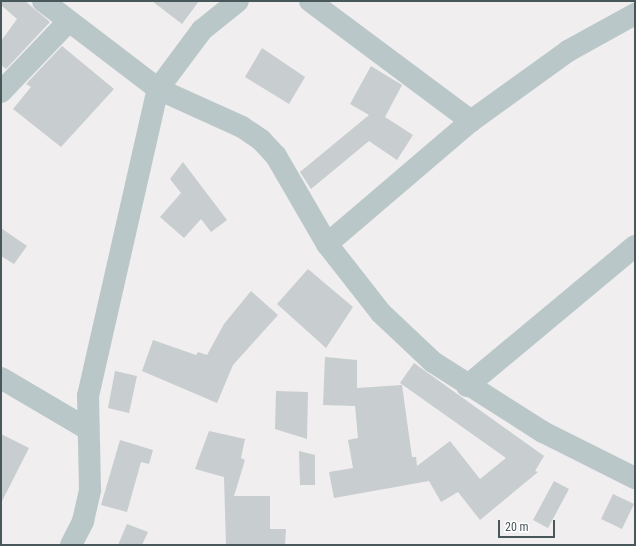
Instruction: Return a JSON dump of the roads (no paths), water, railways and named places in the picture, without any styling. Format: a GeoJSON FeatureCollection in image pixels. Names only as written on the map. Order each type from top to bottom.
{"type":"FeatureCollection","features":[{"type":"Feature","properties":{"kind":"street"},"geometry":{"type":"LineString","coordinates":[[43,1],[68,22],[158,89],[261,140],[276,156],[327,244],[380,313],[433,362],[467,386],[543,432],[635,478]]}},
{"type":"Feature","properties":{"kind":"street"},"geometry":{"type":"LineString","coordinates":[[72,545],[83,521],[90,490],[86,428],[88,396],[158,89],[202,30],[238,1]]}},
{"type":"Feature","properties":{"kind":"street"},"geometry":{"type":"LineString","coordinates":[[310,1],[471,122]]}},
{"type":"Feature","properties":{"kind":"street"},"geometry":{"type":"LineString","coordinates":[[327,244],[471,122],[568,51],[635,14]]}},
{"type":"Feature","properties":{"kind":"street"},"geometry":{"type":"LineString","coordinates":[[1,92],[68,22]]}},
{"type":"Feature","properties":{"kind":"street"},"geometry":{"type":"LineString","coordinates":[[467,386],[635,246]]}},
{"type":"Feature","properties":{"kind":"street"},"geometry":{"type":"LineString","coordinates":[[3,384],[86,428]]}}]}
